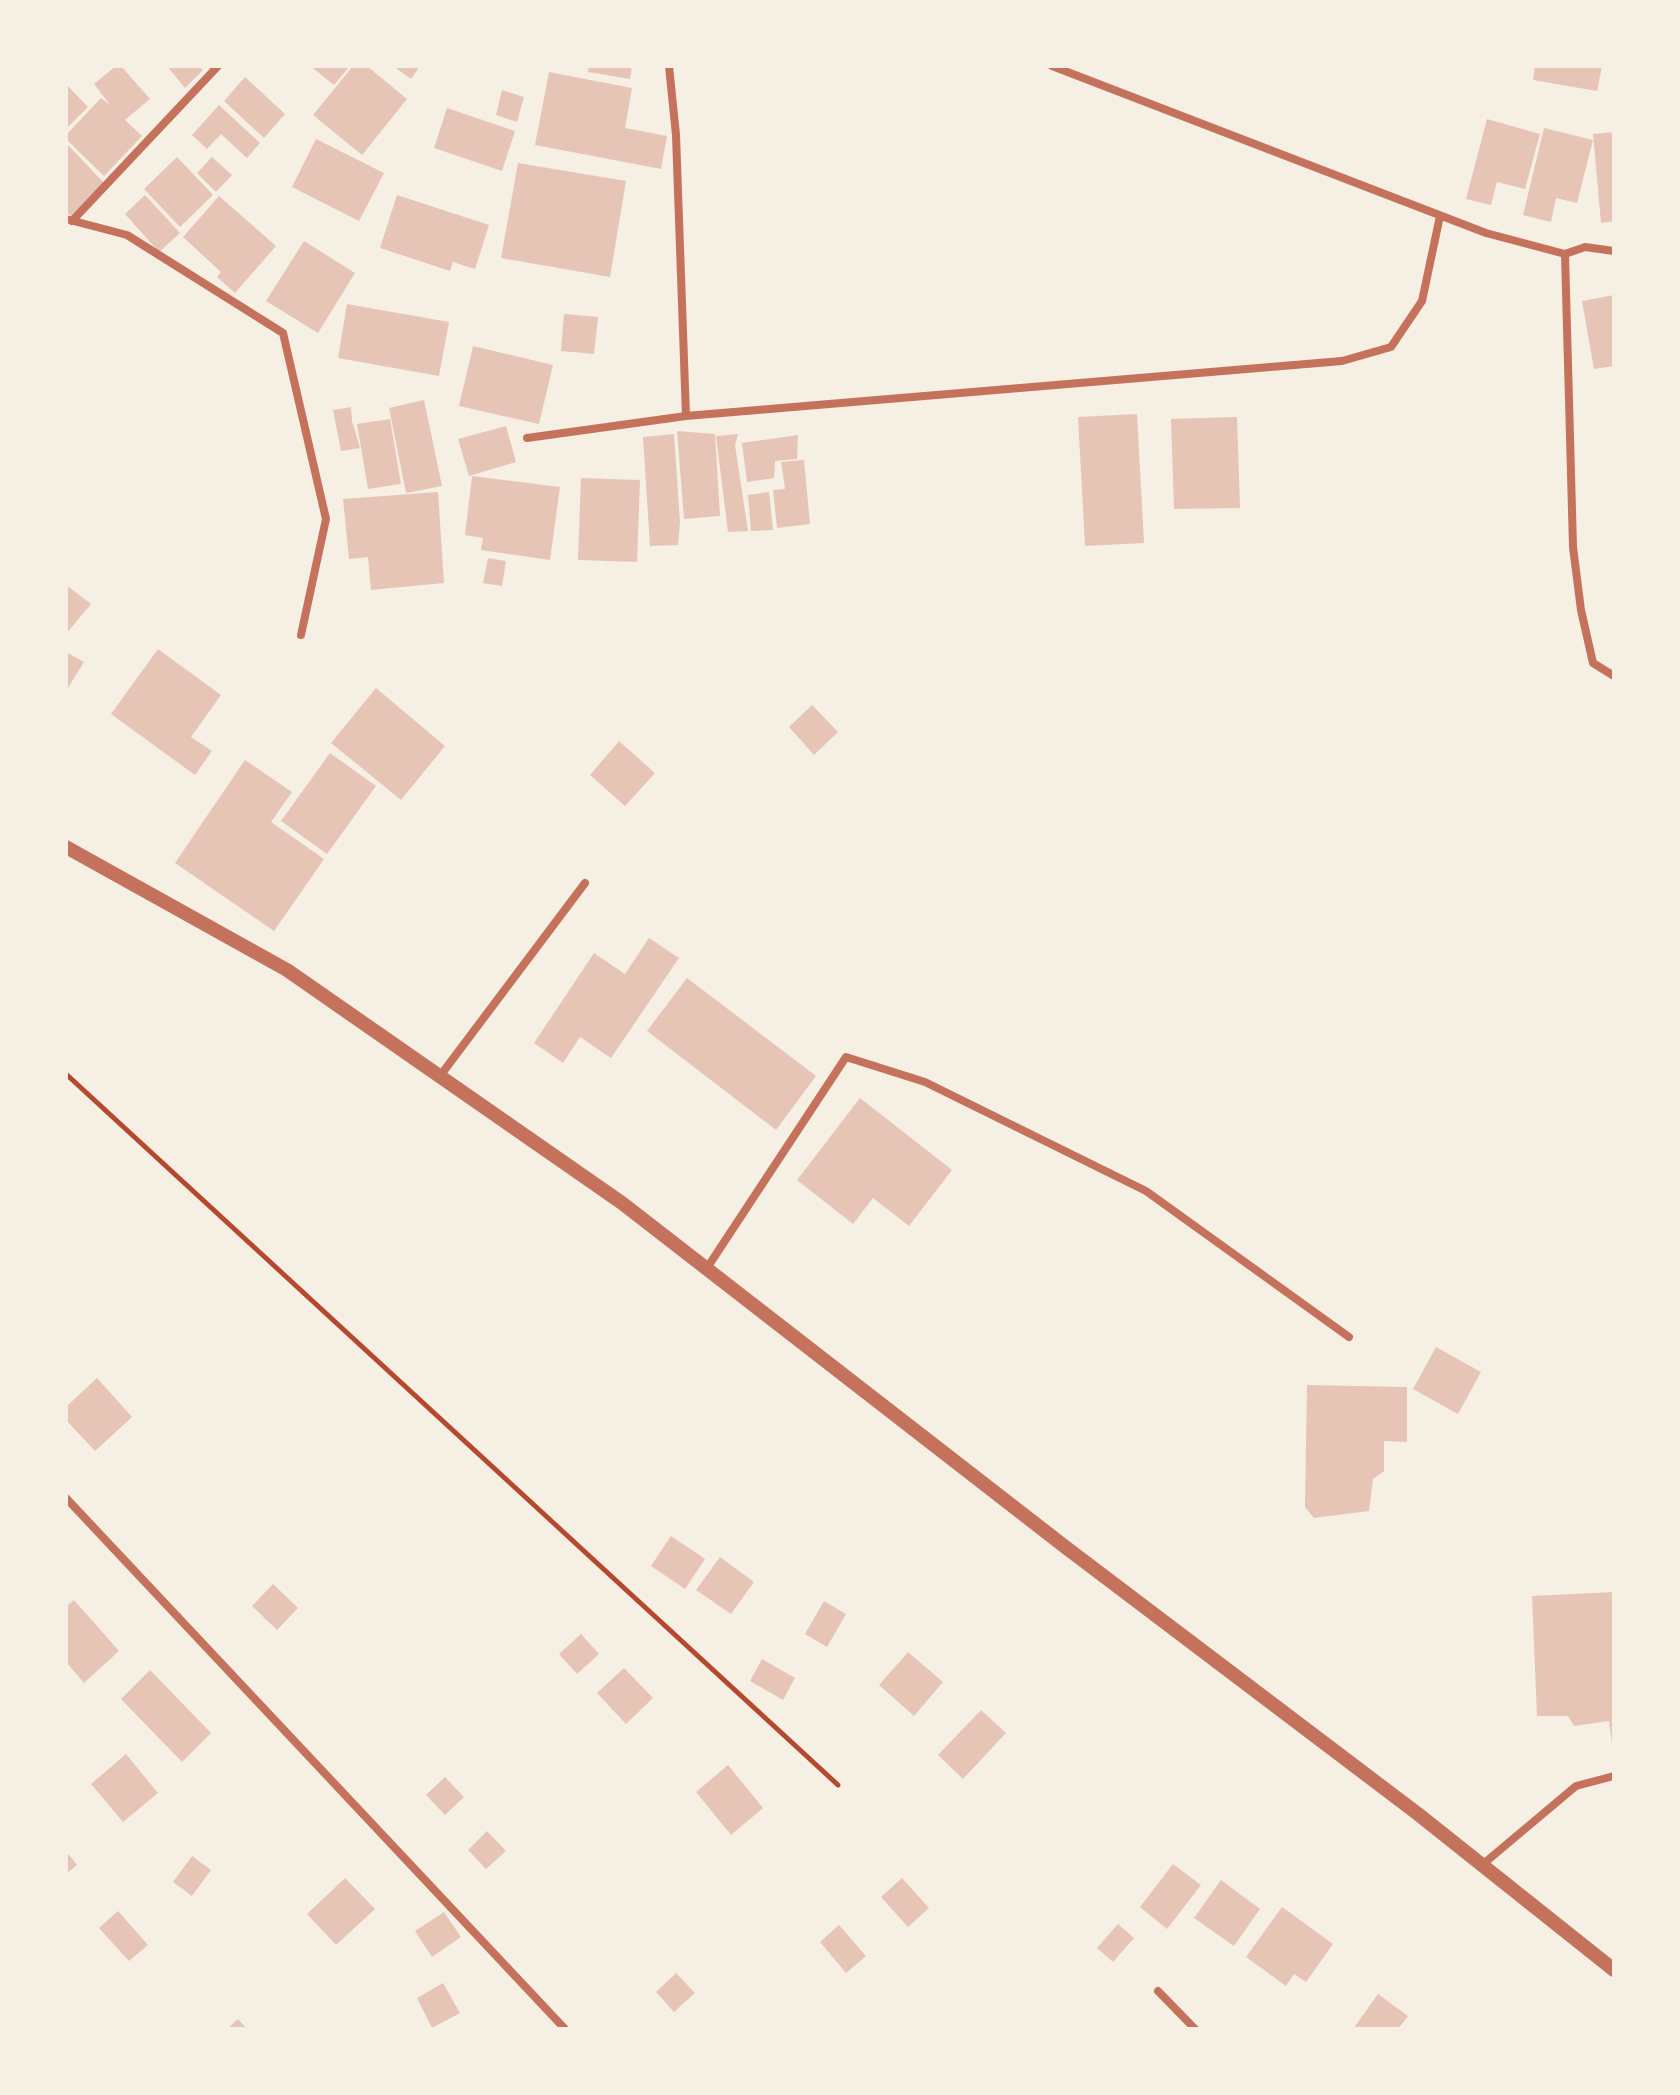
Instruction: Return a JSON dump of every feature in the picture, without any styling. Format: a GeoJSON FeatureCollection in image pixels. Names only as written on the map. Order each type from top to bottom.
{"type":"FeatureCollection","features":[{"type":"Feature","properties":{"kind":"street"},"geometry":{"type":"LineString","coordinates":[[218,66],[69,220],[127,235],[283,333],[326,519],[301,635]]}},
{"type":"Feature","properties":{"kind":"street"},"geometry":{"type":"LineString","coordinates":[[669,66],[676,135],[686,416]]}},
{"type":"Feature","properties":{"kind":"street"},"geometry":{"type":"LineString","coordinates":[[1052,66],[1486,233],[1565,254],[1585,247],[1614,251]]}},
{"type":"Feature","properties":{"kind":"street"},"geometry":{"type":"LineString","coordinates":[[527,438],[686,416],[1342,361],[1391,347],[1422,301],[1440,216]]}},
{"type":"Feature","properties":{"kind":"street"},"geometry":{"type":"LineString","coordinates":[[1565,254],[1573,547],[1581,610],[1593,663],[1614,676]]}},
{"type":"Feature","properties":{"kind":"street"},"geometry":{"type":"LineString","coordinates":[[66,847],[287,970],[622,1203],[1614,1970]]}},
{"type":"Feature","properties":{"kind":"street"},"geometry":{"type":"LineString","coordinates":[[440,1076],[585,883]]}},
{"type":"Feature","properties":{"kind":"street"},"geometry":{"type":"LineString","coordinates":[[707,1268],[846,1057],[925,1082],[1146,1191],[1349,1337]]}},
{"type":"Feature","properties":{"kind":"street"},"geometry":{"type":"LineString","coordinates":[[66,1498],[565,2029]]}},
{"type":"Feature","properties":{"kind":"street"},"geometry":{"type":"LineString","coordinates":[[1482,1865],[1576,1786],[1614,1776]]}},
{"type":"Feature","properties":{"kind":"street"},"geometry":{"type":"LineString","coordinates":[[1158,1991],[1195,2029]]}},
{"type":"Feature","properties":{"kind":"path"},"geometry":{"type":"LineString","coordinates":[[66,1074],[838,1785]]}},
{"type":"Feature","properties":{"kind":"building"},"geometry":{"type":"Polygon","coordinates":[[[116,66],[121,66],[150,99],[125,120],[142,136],[104,176],[66,139],[66,135],[101,98],[111,106],[94,84],[116,66]]]}},
{"type":"Feature","properties":{"kind":"building"},"geometry":{"type":"Polygon","coordinates":[[[167,66],[199,66],[203,70],[185,88],[167,66]]]}},
{"type":"Feature","properties":{"kind":"building"},"geometry":{"type":"Polygon","coordinates":[[[310,66],[350,66],[334,85],[310,66]]]}},
{"type":"Feature","properties":{"kind":"building"},"geometry":{"type":"Polygon","coordinates":[[[353,66],[367,66],[407,99],[362,155],[313,115],[353,66]]]}},
{"type":"Feature","properties":{"kind":"building"},"geometry":{"type":"Polygon","coordinates":[[[393,66],[420,66],[411,79],[393,66]]]}},
{"type":"Feature","properties":{"kind":"building"},"geometry":{"type":"Polygon","coordinates":[[[589,66],[632,66],[630,79],[588,72],[589,66]]]}},
{"type":"Feature","properties":{"kind":"building"},"geometry":{"type":"Polygon","coordinates":[[[1535,66],[1602,66],[1597,91],[1533,80],[1535,66]]]}},
{"type":"Feature","properties":{"kind":"building"},"geometry":{"type":"Polygon","coordinates":[[[549,72],[632,88],[625,128],[667,136],[661,169],[535,145],[549,72]]]}},
{"type":"Feature","properties":{"kind":"building"},"geometry":{"type":"Polygon","coordinates":[[[245,77],[285,114],[264,138],[224,101],[245,77]]]}},
{"type":"Feature","properties":{"kind":"building"},"geometry":{"type":"Polygon","coordinates":[[[66,84],[88,107],[66,129],[66,84]]]}},
{"type":"Feature","properties":{"kind":"building"},"geometry":{"type":"Polygon","coordinates":[[[502,90],[524,97],[517,122],[496,115],[502,90]]]}},
{"type":"Feature","properties":{"kind":"building"},"geometry":{"type":"Polygon","coordinates":[[[219,105],[260,143],[247,158],[221,134],[207,149],[192,135],[219,105]]]}},
{"type":"Feature","properties":{"kind":"building"},"geometry":{"type":"Polygon","coordinates":[[[447,108],[515,131],[502,171],[434,148],[447,108]]]}},
{"type":"Feature","properties":{"kind":"building"},"geometry":{"type":"Polygon","coordinates":[[[1487,119],[1540,134],[1525,189],[1497,182],[1491,205],[1466,199],[1487,119]]]}},
{"type":"Feature","properties":{"kind":"building"},"geometry":{"type":"Polygon","coordinates":[[[1544,128],[1593,140],[1577,203],[1556,198],[1551,222],[1523,215],[1544,128]]]}},
{"type":"Feature","properties":{"kind":"building"},"geometry":{"type":"Polygon","coordinates":[[[1614,132],[1614,221],[1601,223],[1593,134],[1614,132]]]}},
{"type":"Feature","properties":{"kind":"building"},"geometry":{"type":"Polygon","coordinates":[[[316,139],[384,173],[359,221],[292,187],[316,139]]]}},
{"type":"Feature","properties":{"kind":"building"},"geometry":{"type":"Polygon","coordinates":[[[66,143],[106,185],[75,217],[66,213],[66,143]]]}},
{"type":"Feature","properties":{"kind":"building"},"geometry":{"type":"Polygon","coordinates":[[[177,157],[213,195],[180,227],[144,189],[177,157]]]}},
{"type":"Feature","properties":{"kind":"building"},"geometry":{"type":"Polygon","coordinates":[[[212,157],[232,175],[216,192],[197,173],[212,157]]]}},
{"type":"Feature","properties":{"kind":"building"},"geometry":{"type":"Polygon","coordinates":[[[518,163],[626,181],[610,277],[501,258],[518,163]]]}},
{"type":"Feature","properties":{"kind":"building"},"geometry":{"type":"Polygon","coordinates":[[[145,195],[180,233],[159,252],[125,214],[145,195]]]}},
{"type":"Feature","properties":{"kind":"building"},"geometry":{"type":"Polygon","coordinates":[[[397,195],[489,225],[475,269],[453,262],[450,271],[380,248],[397,195]]]}},
{"type":"Feature","properties":{"kind":"building"},"geometry":{"type":"Polygon","coordinates":[[[219,196],[276,246],[235,293],[217,277],[221,272],[183,237],[219,196]]]}},
{"type":"Feature","properties":{"kind":"building"},"geometry":{"type":"Polygon","coordinates":[[[304,241],[355,273],[318,333],[266,301],[304,241]]]}},
{"type":"Feature","properties":{"kind":"building"},"geometry":{"type":"Polygon","coordinates":[[[1614,295],[1614,366],[1594,369],[1582,301],[1614,295]]]}},
{"type":"Feature","properties":{"kind":"building"},"geometry":{"type":"Polygon","coordinates":[[[347,304],[449,322],[439,376],[338,358],[347,304]]]}},
{"type":"Feature","properties":{"kind":"building"},"geometry":{"type":"Polygon","coordinates":[[[564,314],[598,317],[594,354],[561,351],[564,314]]]}},
{"type":"Feature","properties":{"kind":"building"},"geometry":{"type":"Polygon","coordinates":[[[473,346],[553,365],[539,424],[459,406],[473,346]]]}},
{"type":"Feature","properties":{"kind":"building"},"geometry":{"type":"Polygon","coordinates":[[[424,400],[442,486],[406,493],[389,408],[424,400]]]}},
{"type":"Feature","properties":{"kind":"building"},"geometry":{"type":"Polygon","coordinates":[[[351,407],[360,448],[341,451],[333,410],[351,407]]]}},
{"type":"Feature","properties":{"kind":"building"},"geometry":{"type":"Polygon","coordinates":[[[1137,414],[1144,543],[1085,546],[1078,417],[1137,414]]]}},
{"type":"Feature","properties":{"kind":"building"},"geometry":{"type":"Polygon","coordinates":[[[1237,417],[1240,508],[1174,509],[1171,419],[1237,417]]]}},
{"type":"Feature","properties":{"kind":"building"},"geometry":{"type":"Polygon","coordinates":[[[390,419],[401,484],[368,489],[357,424],[390,419]]]}},
{"type":"Feature","properties":{"kind":"building"},"geometry":{"type":"Polygon","coordinates":[[[506,426],[516,462],[469,476],[458,439],[506,426]]]}},
{"type":"Feature","properties":{"kind":"building"},"geometry":{"type":"Polygon","coordinates":[[[677,431],[715,434],[720,516],[684,519],[677,431]]]}},
{"type":"Feature","properties":{"kind":"building"},"geometry":{"type":"Polygon","coordinates":[[[674,434],[680,522],[678,545],[650,546],[643,437],[674,434]]]}},
{"type":"Feature","properties":{"kind":"building"},"geometry":{"type":"Polygon","coordinates":[[[738,434],[735,445],[748,531],[728,532],[716,436],[738,434]]]}},
{"type":"Feature","properties":{"kind":"building"},"geometry":{"type":"Polygon","coordinates":[[[798,435],[797,459],[775,461],[774,478],[747,482],[742,443],[798,435]]]}},
{"type":"Feature","properties":{"kind":"building"},"geometry":{"type":"Polygon","coordinates":[[[804,460],[810,524],[777,528],[773,490],[785,489],[781,462],[804,460]]]}},
{"type":"Feature","properties":{"kind":"building"},"geometry":{"type":"Polygon","coordinates":[[[472,476],[560,487],[550,560],[481,550],[483,538],[465,535],[472,476]]]}},
{"type":"Feature","properties":{"kind":"building"},"geometry":{"type":"Polygon","coordinates":[[[581,478],[640,480],[637,562],[578,560],[581,478]]]}},
{"type":"Feature","properties":{"kind":"building"},"geometry":{"type":"Polygon","coordinates":[[[438,492],[444,583],[371,590],[368,557],[349,559],[343,499],[438,492]]]}},
{"type":"Feature","properties":{"kind":"building"},"geometry":{"type":"Polygon","coordinates":[[[769,492],[773,530],[751,531],[748,495],[769,492]]]}},
{"type":"Feature","properties":{"kind":"building"},"geometry":{"type":"Polygon","coordinates":[[[488,558],[506,561],[502,586],[483,583],[488,558]]]}},
{"type":"Feature","properties":{"kind":"building"},"geometry":{"type":"Polygon","coordinates":[[[66,585],[91,604],[66,634],[66,585]]]}},
{"type":"Feature","properties":{"kind":"building"},"geometry":{"type":"Polygon","coordinates":[[[158,649],[221,695],[191,737],[212,751],[195,775],[111,714],[158,649]]]}},
{"type":"Feature","properties":{"kind":"building"},"geometry":{"type":"Polygon","coordinates":[[[66,652],[84,662],[66,691],[66,652]]]}},
{"type":"Feature","properties":{"kind":"building"},"geometry":{"type":"Polygon","coordinates":[[[376,688],[445,746],[401,800],[331,743],[376,688]]]}},
{"type":"Feature","properties":{"kind":"building"},"geometry":{"type":"Polygon","coordinates":[[[812,705],[838,732],[814,755],[789,727],[812,705]]]}},
{"type":"Feature","properties":{"kind":"building"},"geometry":{"type":"Polygon","coordinates":[[[619,741],[655,773],[625,806],[590,775],[619,741]]]}},
{"type":"Feature","properties":{"kind":"building"},"geometry":{"type":"Polygon","coordinates":[[[330,753],[376,786],[327,854],[281,821],[330,753]]]}},
{"type":"Feature","properties":{"kind":"building"},"geometry":{"type":"Polygon","coordinates":[[[245,760],[292,792],[271,822],[324,859],[274,931],[175,863],[245,760]]]}},
{"type":"Feature","properties":{"kind":"building"},"geometry":{"type":"Polygon","coordinates":[[[649,938],[679,958],[611,1058],[580,1037],[563,1063],[534,1043],[594,953],[625,974],[649,938]]]}},
{"type":"Feature","properties":{"kind":"building"},"geometry":{"type":"Polygon","coordinates":[[[687,978],[816,1076],[776,1130],[647,1031],[687,978]]]}},
{"type":"Feature","properties":{"kind":"building"},"geometry":{"type":"Polygon","coordinates":[[[860,1098],[952,1170],[909,1226],[873,1198],[853,1224],[797,1180],[860,1098]]]}},
{"type":"Feature","properties":{"kind":"building"},"geometry":{"type":"Polygon","coordinates":[[[1436,1347],[1481,1372],[1458,1414],[1413,1389],[1436,1347]]]}},
{"type":"Feature","properties":{"kind":"building"},"geometry":{"type":"Polygon","coordinates":[[[97,1378],[132,1417],[95,1451],[66,1420],[66,1407],[97,1378]]]}},
{"type":"Feature","properties":{"kind":"building"},"geometry":{"type":"Polygon","coordinates":[[[1307,1385],[1407,1387],[1407,1442],[1384,1441],[1384,1471],[1373,1479],[1369,1511],[1314,1518],[1305,1507],[1307,1385]]]}},
{"type":"Feature","properties":{"kind":"building"},"geometry":{"type":"Polygon","coordinates":[[[671,1536],[705,1559],[685,1589],[651,1566],[671,1536]]]}},
{"type":"Feature","properties":{"kind":"building"},"geometry":{"type":"Polygon","coordinates":[[[720,1557],[754,1582],[731,1614],[696,1590],[720,1557]]]}},
{"type":"Feature","properties":{"kind":"building"},"geometry":{"type":"Polygon","coordinates":[[[273,1584],[298,1608],[277,1630],[252,1606],[273,1584]]]}},
{"type":"Feature","properties":{"kind":"building"},"geometry":{"type":"Polygon","coordinates":[[[1614,1592],[1612,1744],[1609,1721],[1574,1726],[1568,1716],[1537,1716],[1532,1596],[1614,1592]]]}},
{"type":"Feature","properties":{"kind":"building"},"geometry":{"type":"Polygon","coordinates":[[[74,1600],[119,1651],[84,1683],[66,1662],[66,1607],[74,1600]]]}},
{"type":"Feature","properties":{"kind":"building"},"geometry":{"type":"Polygon","coordinates":[[[824,1601],[846,1614],[827,1647],[805,1634],[824,1601]]]}},
{"type":"Feature","properties":{"kind":"building"},"geometry":{"type":"Polygon","coordinates":[[[581,1634],[599,1654],[577,1674],[559,1654],[581,1634]]]}},
{"type":"Feature","properties":{"kind":"building"},"geometry":{"type":"Polygon","coordinates":[[[908,1652],[943,1682],[914,1716],[879,1685],[908,1652]]]}},
{"type":"Feature","properties":{"kind":"building"},"geometry":{"type":"Polygon","coordinates":[[[762,1659],[795,1678],[783,1700],[750,1681],[762,1659]]]}},
{"type":"Feature","properties":{"kind":"building"},"geometry":{"type":"Polygon","coordinates":[[[624,1668],[653,1698],[626,1724],[597,1693],[624,1668]]]}},
{"type":"Feature","properties":{"kind":"building"},"geometry":{"type":"Polygon","coordinates":[[[150,1670],[211,1733],[182,1762],[121,1699],[150,1670]]]}},
{"type":"Feature","properties":{"kind":"building"},"geometry":{"type":"Polygon","coordinates":[[[981,1710],[1006,1733],[963,1779],[938,1755],[981,1710]]]}},
{"type":"Feature","properties":{"kind":"building"},"geometry":{"type":"Polygon","coordinates":[[[126,1754],[158,1793],[123,1822],[91,1784],[126,1754]]]}},
{"type":"Feature","properties":{"kind":"building"},"geometry":{"type":"Polygon","coordinates":[[[728,1765],[763,1808],[731,1835],[696,1792],[728,1765]]]}},
{"type":"Feature","properties":{"kind":"building"},"geometry":{"type":"Polygon","coordinates":[[[445,1777],[464,1797],[445,1815],[426,1795],[445,1777]]]}},
{"type":"Feature","properties":{"kind":"building"},"geometry":{"type":"Polygon","coordinates":[[[487,1831],[506,1851],[486,1869],[468,1850],[487,1831]]]}},
{"type":"Feature","properties":{"kind":"building"},"geometry":{"type":"Polygon","coordinates":[[[66,1851],[77,1865],[66,1874],[66,1851]]]}},
{"type":"Feature","properties":{"kind":"building"},"geometry":{"type":"Polygon","coordinates":[[[192,1856],[211,1870],[192,1896],[173,1882],[192,1856]]]}},
{"type":"Feature","properties":{"kind":"building"},"geometry":{"type":"Polygon","coordinates":[[[1173,1864],[1201,1885],[1167,1929],[1140,1907],[1173,1864]]]}},
{"type":"Feature","properties":{"kind":"building"},"geometry":{"type":"Polygon","coordinates":[[[345,1878],[375,1909],[336,1945],[307,1914],[345,1878]]]}},
{"type":"Feature","properties":{"kind":"building"},"geometry":{"type":"Polygon","coordinates":[[[902,1878],[929,1908],[908,1927],[881,1897],[902,1878]]]}},
{"type":"Feature","properties":{"kind":"building"},"geometry":{"type":"Polygon","coordinates":[[[1221,1880],[1260,1909],[1234,1946],[1194,1918],[1221,1880]]]}},
{"type":"Feature","properties":{"kind":"building"},"geometry":{"type":"Polygon","coordinates":[[[1282,1907],[1333,1944],[1306,1982],[1294,1974],[1286,1986],[1246,1957],[1282,1907]]]}},
{"type":"Feature","properties":{"kind":"building"},"geometry":{"type":"Polygon","coordinates":[[[118,1911],[148,1945],[129,1961],[99,1928],[118,1911]]]}},
{"type":"Feature","properties":{"kind":"building"},"geometry":{"type":"Polygon","coordinates":[[[444,1912],[461,1937],[432,1957],[415,1931],[444,1912]]]}},
{"type":"Feature","properties":{"kind":"building"},"geometry":{"type":"Polygon","coordinates":[[[1118,1924],[1134,1938],[1113,1962],[1097,1948],[1118,1924]]]}},
{"type":"Feature","properties":{"kind":"building"},"geometry":{"type":"Polygon","coordinates":[[[839,1925],[866,1956],[846,1973],[820,1942],[839,1925]]]}},
{"type":"Feature","properties":{"kind":"building"},"geometry":{"type":"Polygon","coordinates":[[[676,1973],[695,1993],[674,2012],[656,1992],[676,1973]]]}},
{"type":"Feature","properties":{"kind":"building"},"geometry":{"type":"Polygon","coordinates":[[[443,1983],[460,2013],[432,2028],[417,1998],[443,1983]]]}},
{"type":"Feature","properties":{"kind":"building"},"geometry":{"type":"Polygon","coordinates":[[[1378,1994],[1408,2016],[1398,2029],[1353,2029],[1378,1994]]]}},
{"type":"Feature","properties":{"kind":"building"},"geometry":{"type":"Polygon","coordinates":[[[238,2019],[247,2029],[227,2029],[238,2019]]]}}]}
